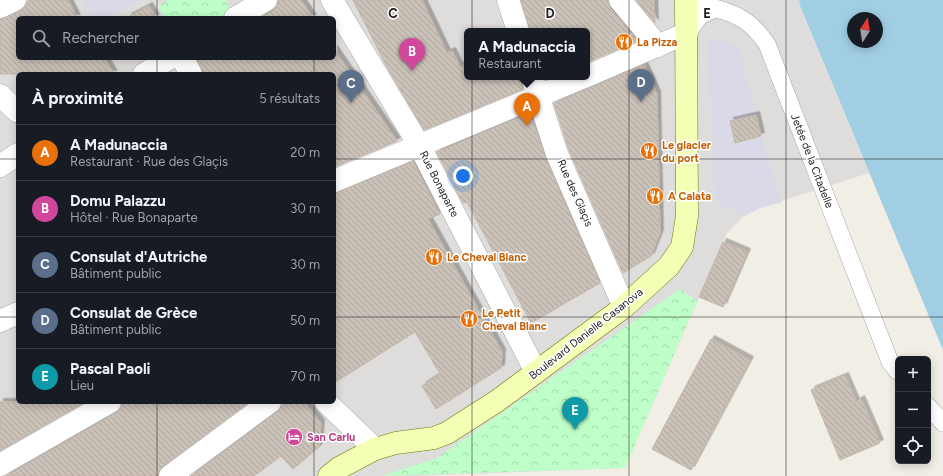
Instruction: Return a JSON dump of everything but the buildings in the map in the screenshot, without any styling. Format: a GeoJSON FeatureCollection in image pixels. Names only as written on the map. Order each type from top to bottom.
{"type":"FeatureCollection","features":[{"type":"Feature","properties":{"kind":"street"},"geometry":{"type":"LineString","coordinates":[[0,7],[15,0]]}},
{"type":"Feature","properties":{"kind":"street"},"geometry":{"type":"LineString","coordinates":[[236,11],[266,0]]}},
{"type":"Feature","properties":{"kind":"street","name":"Rue Bonaparte"},"geometry":{"type":"LineString","coordinates":[[332,0],[419,145],[536,372]]}},
{"type":"Feature","properties":{"kind":"street"},"geometry":{"type":"LineString","coordinates":[[508,0],[517,28]]}},
{"type":"Feature","properties":{"kind":"street"},"geometry":{"type":"LineString","coordinates":[[620,0],[658,46]]}},
{"type":"Feature","properties":{"kind":"street","name":"Boulevard Danielle Casanova"},"geometry":{"type":"LineString","coordinates":[[329,476],[340,468],[375,449],[396,443],[427,439],[447,433],[497,401],[624,307],[670,266],[682,247],[687,216],[686,0]]}},
{"type":"Feature","properties":{"kind":"street"},"geometry":{"type":"LineString","coordinates":[[590,74],[687,33]]}},
{"type":"Feature","properties":{"kind":"street"},"geometry":{"type":"LineString","coordinates":[[147,72],[167,60]]}},
{"type":"Feature","properties":{"kind":"street"},"geometry":{"type":"LineString","coordinates":[[183,60],[190,72]]}},
{"type":"Feature","properties":{"kind":"street"},"geometry":{"type":"LineString","coordinates":[[336,180],[419,145],[535,87],[567,80]]}},
{"type":"Feature","properties":{"kind":"street","name":"Rue des Glaçis"},"geometry":{"type":"LineString","coordinates":[[535,87],[557,154],[624,307]]}},
{"type":"Feature","properties":{"kind":"street"},"geometry":{"type":"LineString","coordinates":[[0,95],[16,110]]}},
{"type":"Feature","properties":{"kind":"street"},"geometry":{"type":"LineString","coordinates":[[0,166],[16,155]]}},
{"type":"Feature","properties":{"kind":"street"},"geometry":{"type":"LineString","coordinates":[[0,321],[16,314]]}},
{"type":"Feature","properties":{"kind":"street"},"geometry":{"type":"LineString","coordinates":[[0,465],[107,404]]}},
{"type":"Feature","properties":{"kind":"street"},"geometry":{"type":"LineString","coordinates":[[170,476],[267,404]]}},
{"type":"Feature","properties":{"kind":"street"},"geometry":{"type":"LineString","coordinates":[[328,404],[375,449]]}},
{"type":"Feature","properties":{"kind":"lane","name":"Jetée de la Citadelle"},"geometry":{"type":"LineString","coordinates":[[698,0],[714,9],[740,17],[752,25],[767,44],[890,362],[895,368]]}},
{"type":"Feature","properties":{"kind":"lane"},"geometry":{"type":"LineString","coordinates":[[687,33],[700,16],[714,9]]}},
{"type":"Feature","properties":{"kind":"lane"},"geometry":{"type":"LineString","coordinates":[[931,409],[943,423]]}},
{"type":"Feature","properties":{"kind":"shaded area"},"geometry":{"type":"Polygon","coordinates":[[[0,0],[799,0],[800,7],[869,173],[760,208],[744,216],[727,233],[625,468],[415,476],[0,476],[0,0]]]}},
{"type":"Feature","properties":{"kind":"shaded area"},"geometry":{"type":"Polygon","coordinates":[[[83,0],[141,0],[110,16],[91,16],[83,0]]]}},
{"type":"Feature","properties":{"kind":"shaded area"},"geometry":{"type":"Polygon","coordinates":[[[720,39],[739,48],[761,136],[782,202],[760,208],[744,216],[715,202],[707,40],[720,39]]]}},
{"type":"Feature","properties":{"kind":"green space"},"geometry":{"type":"Polygon","coordinates":[[[169,0],[226,0],[232,10],[223,16],[164,16],[158,6],[169,0]]]}},
{"type":"Feature","properties":{"kind":"green space"},"geometry":{"type":"Polygon","coordinates":[[[680,289],[697,301],[625,468],[382,476],[437,458],[680,289]]]}},
{"type":"Feature","properties":{"kind":"water"},"geometry":{"type":"Polygon","coordinates":[[[799,0],[943,0],[943,350],[800,6],[799,0]]]}},
{"type":"Feature","properties":{"kind":"place","name":"La Pizza"},"geometry":{"type":"Point","coordinates":[624,42]}},
{"type":"Feature","properties":{"kind":"place","name":"Domu Palazzu"},"geometry":{"type":"Point","coordinates":[412,71]}},
{"type":"Feature","properties":{"kind":"place","name":"Consulat de Grèce"},"geometry":{"type":"Point","coordinates":[641,102]}},
{"type":"Feature","properties":{"kind":"place","name":"Consulat d'Autriche"},"geometry":{"type":"Point","coordinates":[351,103]}},
{"type":"Feature","properties":{"kind":"place","name":"A Madunaccia"},"geometry":{"type":"Point","coordinates":[527,126]}},
{"type":"Feature","properties":{"kind":"place","name":"Le glacier du port"},"geometry":{"type":"Point","coordinates":[649,151]}},
{"type":"Feature","properties":{"kind":"place","name":"A Calata"},"geometry":{"type":"Point","coordinates":[655,196]}},
{"type":"Feature","properties":{"kind":"place","name":"Le Cheval Blanc"},"geometry":{"type":"Point","coordinates":[434,257]}},
{"type":"Feature","properties":{"kind":"place","name":"Le Petit Cheval Blanc"},"geometry":{"type":"Point","coordinates":[469,319]}},
{"type":"Feature","properties":{"kind":"place","name":"Pascal Paoli"},"geometry":{"type":"Point","coordinates":[575,430]}},
{"type":"Feature","properties":{"kind":"place","name":"San Carlu"},"geometry":{"type":"Point","coordinates":[294,437]}}]}
